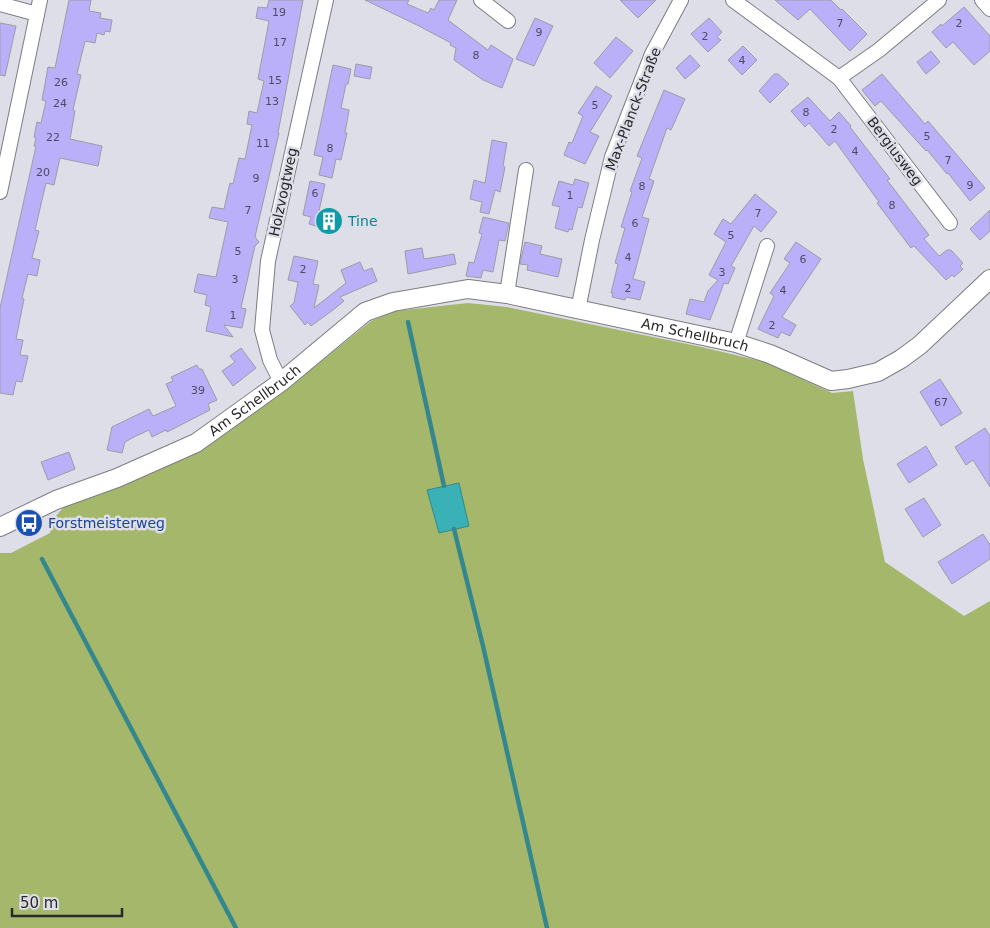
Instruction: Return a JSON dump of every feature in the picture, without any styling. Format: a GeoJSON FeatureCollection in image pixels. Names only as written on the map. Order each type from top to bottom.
{"type":"FeatureCollection","features":[{"type":"Feature","properties":{"kind":"street"},"geometry":{"type":"LineString","coordinates":[[0,192],[40,0]]}},
{"type":"Feature","properties":{"kind":"street","name":"Holzvogtweg"},"geometry":{"type":"LineString","coordinates":[[281,382],[270,360],[262,330],[268,261],[326,0]]}},
{"type":"Feature","properties":{"kind":"street"},"geometry":{"type":"LineString","coordinates":[[481,0],[508,21]]}},
{"type":"Feature","properties":{"kind":"street","name":"Max-Planck-Straße"},"geometry":{"type":"LineString","coordinates":[[578,310],[612,156],[652,54],[681,0]]}},
{"type":"Feature","properties":{"kind":"street","name":"Bergiusweg"},"geometry":{"type":"LineString","coordinates":[[733,0],[839,78],[950,223]]}},
{"type":"Feature","properties":{"kind":"street"},"geometry":{"type":"LineString","coordinates":[[839,78],[879,50],[939,0]]}},
{"type":"Feature","properties":{"kind":"street"},"geometry":{"type":"LineString","coordinates":[[982,0],[990,9]]}},
{"type":"Feature","properties":{"kind":"street"},"geometry":{"type":"LineString","coordinates":[[0,4],[37,14]]}},
{"type":"Feature","properties":{"kind":"street"},"geometry":{"type":"LineString","coordinates":[[507,294],[526,170]]}},
{"type":"Feature","properties":{"kind":"street"},"geometry":{"type":"LineString","coordinates":[[736,344],[767,246]]}},
{"type":"Feature","properties":{"kind":"street","name":"Am Schellbruch"},"geometry":{"type":"LineString","coordinates":[[0,527],[56,500],[117,478],[196,443],[281,382],[365,312],[393,302],[468,289],[507,294],[736,344],[770,354],[831,381],[878,372],[901,359],[920,345],[990,279]]}},
{"type":"Feature","properties":{"kind":"green space"},"geometry":{"type":"Polygon","coordinates":[[[468,303],[507,307],[697,346],[765,362],[832,393],[853,391],[863,459],[885,562],[964,616],[990,601],[990,928],[0,928],[0,553],[11,553],[50,533],[54,518],[64,507],[121,486],[201,450],[282,393],[371,321],[395,311],[468,303]]]}},
{"type":"Feature","properties":{"kind":"water"},"geometry":{"type":"Polygon","coordinates":[[[459,483],[469,526],[439,533],[427,490],[459,483]]]}},
{"type":"Feature","properties":{"kind":"building"},"geometry":{"type":"Polygon","coordinates":[[[69,0],[91,0],[89,11],[101,13],[100,18],[112,20],[110,32],[105,31],[104,35],[97,33],[95,43],[85,41],[77,74],[81,75],[73,110],[75,111],[70,139],[102,146],[98,166],[60,158],[54,185],[46,183],[35,230],[39,231],[32,258],[40,260],[37,276],[28,274],[22,298],[24,299],[16,339],[23,340],[20,355],[28,356],[22,382],[16,381],[13,395],[0,393],[0,308],[36,146],[34,146],[36,138],[34,137],[37,122],[41,123],[46,101],[42,100],[48,67],[55,68],[69,0]]]}},
{"type":"Feature","properties":{"kind":"building"},"geometry":{"type":"Polygon","coordinates":[[[269,0],[303,0],[279,133],[255,237],[259,242],[255,246],[241,308],[246,309],[242,328],[224,325],[233,337],[206,331],[211,307],[205,305],[207,295],[194,292],[198,274],[216,277],[228,222],[209,218],[212,207],[224,209],[230,183],[233,184],[239,158],[245,159],[252,125],[247,124],[249,111],[257,113],[264,81],[258,79],[269,21],[256,18],[258,7],[267,8],[269,0]]]}},
{"type":"Feature","properties":{"kind":"building"},"geometry":{"type":"Polygon","coordinates":[[[365,0],[409,0],[407,4],[428,13],[431,8],[434,10],[439,0],[457,0],[448,20],[488,50],[491,45],[513,59],[502,88],[483,80],[454,60],[456,48],[450,45],[451,43],[365,0]]]}},
{"type":"Feature","properties":{"kind":"building"},"geometry":{"type":"Polygon","coordinates":[[[620,0],[656,0],[638,18],[620,0]]]}},
{"type":"Feature","properties":{"kind":"building"},"geometry":{"type":"Polygon","coordinates":[[[775,0],[831,0],[867,34],[850,51],[810,9],[798,20],[775,0]]]}},
{"type":"Feature","properties":{"kind":"building"},"geometry":{"type":"Polygon","coordinates":[[[964,7],[990,36],[990,51],[974,65],[953,42],[946,48],[932,32],[964,7]]]}},
{"type":"Feature","properties":{"kind":"building"},"geometry":{"type":"Polygon","coordinates":[[[535,18],[553,26],[534,66],[516,59],[535,18]]]}},
{"type":"Feature","properties":{"kind":"building"},"geometry":{"type":"Polygon","coordinates":[[[709,18],[722,32],[717,37],[721,40],[708,52],[691,34],[709,18]]]}},
{"type":"Feature","properties":{"kind":"building"},"geometry":{"type":"Polygon","coordinates":[[[0,23],[16,26],[5,76],[0,75],[0,23]]]}},
{"type":"Feature","properties":{"kind":"building"},"geometry":{"type":"Polygon","coordinates":[[[616,37],[633,51],[610,78],[594,63],[616,37]]]}},
{"type":"Feature","properties":{"kind":"building"},"geometry":{"type":"Polygon","coordinates":[[[743,46],[757,60],[742,75],[728,60],[743,46]]]}},
{"type":"Feature","properties":{"kind":"building"},"geometry":{"type":"Polygon","coordinates":[[[931,51],[940,62],[926,74],[917,62],[931,51]]]}},
{"type":"Feature","properties":{"kind":"building"},"geometry":{"type":"Polygon","coordinates":[[[690,55],[700,66],[685,79],[676,68],[690,55]]]}},
{"type":"Feature","properties":{"kind":"building"},"geometry":{"type":"Polygon","coordinates":[[[356,64],[372,67],[370,79],[354,76],[356,64]]]}},
{"type":"Feature","properties":{"kind":"building"},"geometry":{"type":"Polygon","coordinates":[[[333,65],[351,69],[341,108],[349,110],[345,133],[347,133],[341,160],[336,159],[332,178],[319,175],[323,157],[314,155],[333,65]]]}},
{"type":"Feature","properties":{"kind":"building"},"geometry":{"type":"Polygon","coordinates":[[[774,74],[778,74],[789,84],[770,103],[759,91],[774,74]]]}},
{"type":"Feature","properties":{"kind":"building"},"geometry":{"type":"Polygon","coordinates":[[[882,74],[925,124],[928,121],[985,188],[970,201],[948,173],[881,101],[875,106],[862,90],[882,74]]]}},
{"type":"Feature","properties":{"kind":"building"},"geometry":{"type":"Polygon","coordinates":[[[596,86],[612,96],[590,132],[599,136],[585,164],[564,155],[569,142],[572,143],[583,116],[578,113],[596,86]]]}},
{"type":"Feature","properties":{"kind":"building"},"geometry":{"type":"Polygon","coordinates":[[[664,90],[685,99],[671,130],[667,128],[649,179],[654,181],[642,217],[649,219],[633,279],[645,282],[640,300],[626,297],[625,300],[612,297],[613,293],[611,293],[618,264],[615,263],[625,228],[621,227],[632,192],[630,191],[642,158],[637,156],[664,90]]]}},
{"type":"Feature","properties":{"kind":"building"},"geometry":{"type":"Polygon","coordinates":[[[808,97],[830,121],[839,112],[851,126],[890,179],[887,180],[929,235],[924,239],[939,256],[947,250],[951,250],[963,263],[960,266],[963,269],[954,277],[952,275],[946,280],[914,246],[911,248],[877,203],[879,202],[835,141],[829,146],[809,123],[805,127],[791,111],[808,97]]]}},
{"type":"Feature","properties":{"kind":"building"},"geometry":{"type":"Polygon","coordinates":[[[492,140],[507,143],[500,192],[495,190],[489,214],[480,212],[482,202],[470,199],[474,180],[485,183],[492,140]]]}},
{"type":"Feature","properties":{"kind":"building"},"geometry":{"type":"Polygon","coordinates":[[[575,179],[589,183],[582,208],[578,207],[572,230],[569,229],[568,232],[555,228],[560,207],[552,205],[559,181],[573,185],[575,179]]]}},
{"type":"Feature","properties":{"kind":"building"},"geometry":{"type":"Polygon","coordinates":[[[310,181],[325,184],[319,211],[339,215],[336,232],[309,224],[311,217],[303,215],[310,181]]]}},
{"type":"Feature","properties":{"kind":"building"},"geometry":{"type":"Polygon","coordinates":[[[755,194],[777,212],[761,232],[754,226],[731,266],[735,268],[728,284],[724,283],[710,320],[686,314],[690,299],[704,302],[708,291],[718,280],[709,275],[726,242],[714,234],[723,219],[731,224],[755,194]]]}},
{"type":"Feature","properties":{"kind":"building"},"geometry":{"type":"Polygon","coordinates":[[[990,210],[990,231],[980,240],[970,229],[990,210]]]}},
{"type":"Feature","properties":{"kind":"building"},"geometry":{"type":"Polygon","coordinates":[[[483,217],[509,223],[505,241],[499,240],[493,272],[483,270],[481,278],[466,276],[469,262],[474,263],[482,234],[479,233],[483,217]]]}},
{"type":"Feature","properties":{"kind":"building"},"geometry":{"type":"Polygon","coordinates":[[[525,242],[542,246],[540,254],[562,259],[558,277],[527,270],[528,265],[520,264],[525,242]]]}},
{"type":"Feature","properties":{"kind":"building"},"geometry":{"type":"Polygon","coordinates":[[[796,242],[821,259],[782,317],[796,325],[790,336],[781,332],[778,338],[758,329],[774,296],[770,293],[790,263],[784,259],[796,242]]]}},
{"type":"Feature","properties":{"kind":"building"},"geometry":{"type":"Polygon","coordinates":[[[422,248],[424,259],[454,254],[456,264],[408,274],[405,251],[422,248]]]}},
{"type":"Feature","properties":{"kind":"building"},"geometry":{"type":"Polygon","coordinates":[[[294,256],[318,261],[313,284],[319,285],[314,308],[346,283],[341,270],[360,262],[364,271],[372,268],[377,281],[340,297],[344,301],[333,310],[311,326],[308,322],[305,325],[290,306],[294,303],[298,282],[288,280],[294,256]]]}},
{"type":"Feature","properties":{"kind":"building"},"geometry":{"type":"Polygon","coordinates":[[[241,348],[256,368],[233,386],[222,371],[235,362],[230,356],[241,348]]]}},
{"type":"Feature","properties":{"kind":"building"},"geometry":{"type":"Polygon","coordinates":[[[197,365],[199,369],[202,369],[217,400],[208,404],[210,410],[167,432],[166,430],[152,437],[149,430],[136,436],[125,442],[122,453],[107,450],[112,427],[149,409],[153,416],[176,406],[166,384],[173,381],[171,377],[197,365]]]}},
{"type":"Feature","properties":{"kind":"building"},"geometry":{"type":"Polygon","coordinates":[[[940,379],[962,413],[941,426],[920,392],[940,379]]]}},
{"type":"Feature","properties":{"kind":"building"},"geometry":{"type":"Polygon","coordinates":[[[985,428],[990,436],[990,487],[973,460],[966,465],[955,447],[985,428]]]}},
{"type":"Feature","properties":{"kind":"building"},"geometry":{"type":"Polygon","coordinates":[[[926,446],[937,465],[909,483],[897,464],[926,446]]]}},
{"type":"Feature","properties":{"kind":"building"},"geometry":{"type":"Polygon","coordinates":[[[69,452],[75,469],[48,480],[41,462],[69,452]]]}},
{"type":"Feature","properties":{"kind":"building"},"geometry":{"type":"Polygon","coordinates":[[[924,498],[941,525],[923,537],[905,509],[924,498]]]}},
{"type":"Feature","properties":{"kind":"building"},"geometry":{"type":"Polygon","coordinates":[[[983,534],[990,545],[990,559],[952,584],[938,562],[983,534]]]}},
{"type":"Feature","properties":{"kind":"waterway"},"geometry":{"type":"LineString","coordinates":[[408,322],[444,486]]}},
{"type":"Feature","properties":{"kind":"waterway"},"geometry":{"type":"LineString","coordinates":[[454,529],[483,646],[547,928]]}},
{"type":"Feature","properties":{"kind":"waterway"},"geometry":{"type":"LineString","coordinates":[[42,559],[236,928]]}},
{"type":"Feature","properties":{"kind":"place","name":"Tine"},"geometry":{"type":"Point","coordinates":[329,221]}},
{"type":"Feature","properties":{"kind":"place","name":"Forstmeisterweg"},"geometry":{"type":"Point","coordinates":[29,523]}}]}
